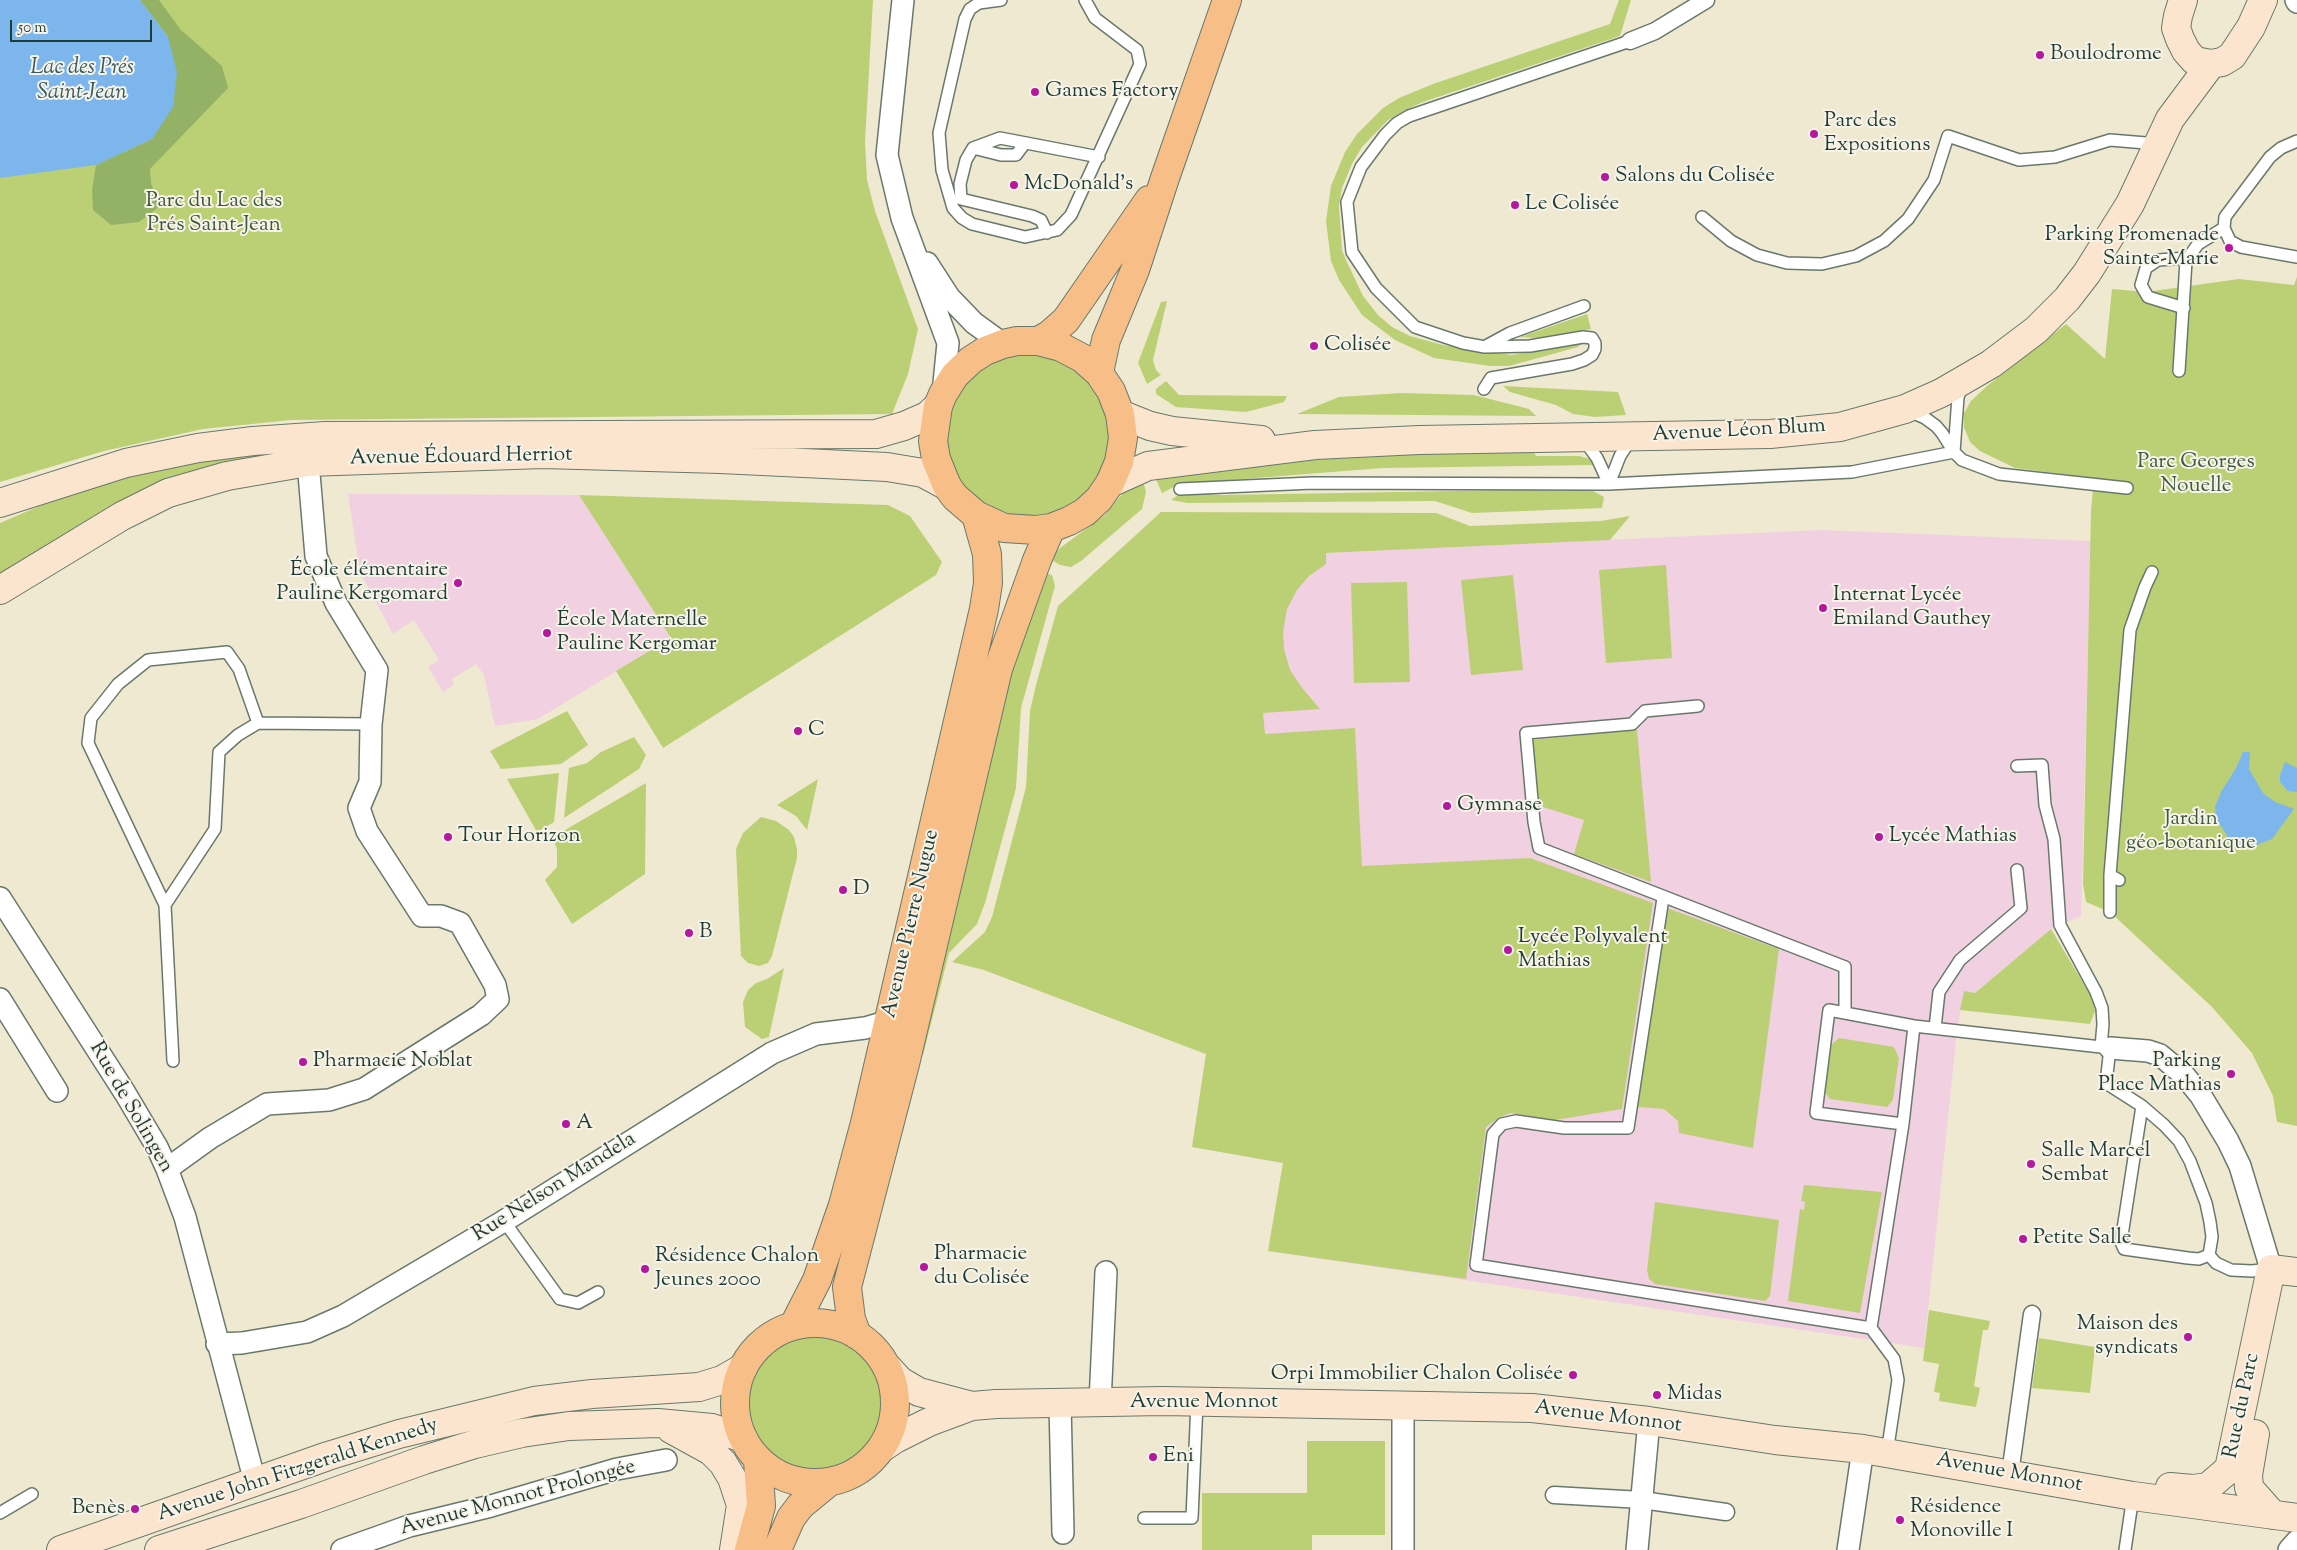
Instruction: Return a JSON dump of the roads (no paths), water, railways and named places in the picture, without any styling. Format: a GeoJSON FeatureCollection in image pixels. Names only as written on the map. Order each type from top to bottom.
{"type":"FeatureCollection","features":[{"type":"Feature","properties":{"kind":"main road"},"geometry":{"type":"LineString","coordinates":[[1099,373],[1106,340],[1135,270],[1164,178],[1227,0]]}},
{"type":"Feature","properties":{"kind":"main road"},"geometry":{"type":"LineString","coordinates":[[2183,0],[2176,28],[2186,51],[2195,61],[2211,64],[2222,62],[2232,56],[2251,27],[2263,0]]}},
{"type":"Feature","properties":{"kind":"main road","name":"Avenue Léon Blum"},"geometry":{"type":"LineString","coordinates":[[1110,483],[1148,466],[1315,445],[1419,440],[1740,435],[1810,431],[1862,422],[1905,409],[1965,380],[2015,347],[2051,316],[2087,273],[2130,204],[2170,118],[2186,51]]}},
{"type":"Feature","properties":{"kind":"main road","name":"Avenue Léon Blum"},"geometry":{"type":"LineString","coordinates":[[2170,118],[2211,64]]}},
{"type":"Feature","properties":{"kind":"main road"},"geometry":{"type":"LineString","coordinates":[[1038,341],[1049,335],[1066,320],[1164,178]]}},
{"type":"Feature","properties":{"kind":"main road"},"geometry":{"type":"LineString","coordinates":[[1017,341],[1038,341],[1061,347],[1082,358],[1099,373],[1111,391],[1120,414],[1122,446],[1119,462],[1110,483],[1099,499],[1085,512],[1051,528],[1036,530],[1012,529],[990,523],[964,506],[948,486],[936,459],[933,441],[940,400],[955,375],[971,360],[985,351],[1017,341]]}},
{"type":"Feature","properties":{"kind":"main road","name":"Avenue Édouard Herriot"},"geometry":{"type":"LineString","coordinates":[[0,503],[126,463],[198,448],[254,441],[325,436],[876,434],[904,426],[927,416],[940,400]]}},
{"type":"Feature","properties":{"kind":"main road","name":"Avenue Léon Blum"},"geometry":{"type":"LineString","coordinates":[[1120,414],[1150,426],[1172,431],[1315,445]]}},
{"type":"Feature","properties":{"kind":"main road","name":"Avenue Édouard Herriot"},"geometry":{"type":"LineString","coordinates":[[0,590],[122,516],[168,493],[227,476],[308,462],[543,454],[720,459],[887,468],[923,473],[948,486]]}},
{"type":"Feature","properties":{"kind":"main road","name":"Avenue Pierre Nugue"},"geometry":{"type":"LineString","coordinates":[[794,1325],[817,1280],[843,1205],[889,1022],[984,609],[988,583],[988,554],[976,515]]}},
{"type":"Feature","properties":{"kind":"main road","name":"Avenue Pierre Nugue"},"geometry":{"type":"LineString","coordinates":[[858,1334],[851,1319],[847,1288],[905,1064],[998,670],[1037,560],[1051,528]]}},
{"type":"Feature","properties":{"kind":"main road","name":"Rue du Parc"},"geometry":{"type":"LineString","coordinates":[[2132,1496],[2162,1486],[2193,1489],[2208,1487],[2229,1469],[2284,1270]]}},
{"type":"Feature","properties":{"kind":"main road","name":"Rue du Parc"},"geometry":{"type":"LineString","coordinates":[[2284,1270],[2248,1475],[2249,1488],[2285,1516]]}},
{"type":"Feature","properties":{"kind":"main road"},"geometry":{"type":"LineString","coordinates":[[749,1550],[761,1506],[750,1449],[736,1418],[735,1397],[743,1368],[748,1358],[764,1340],[794,1325],[816,1323],[837,1326],[858,1334],[875,1349],[900,1381],[919,1392],[972,1406]]}},
{"type":"Feature","properties":{"kind":"main road","name":"Avenue John Fitzgerald Kennedy"},"geometry":{"type":"LineString","coordinates":[[61,1550],[84,1545],[255,1482],[399,1434],[534,1401],[592,1394],[698,1387],[722,1380],[743,1368]]}},
{"type":"Feature","properties":{"kind":"main road"},"geometry":{"type":"LineString","coordinates":[[883,1447],[895,1416],[896,1400],[888,1368]]}},
{"type":"Feature","properties":{"kind":"main road","name":"Avenue Monnot"},"geometry":{"type":"LineString","coordinates":[[972,1406],[1197,1402],[1532,1408],[1649,1421],[1775,1440],[1875,1451],[2132,1496],[2285,1516]]}},
{"type":"Feature","properties":{"kind":"main road"},"geometry":{"type":"LineString","coordinates":[[750,1449],[783,1477],[805,1483],[828,1483],[850,1476],[868,1464],[883,1447],[895,1439],[929,1422],[972,1406]]}},
{"type":"Feature","properties":{"kind":"main road"},"geometry":{"type":"LineString","coordinates":[[658,1423],[683,1434],[711,1451],[723,1463],[732,1478],[741,1505],[734,1550]]}},
{"type":"Feature","properties":{"kind":"main road","name":"Avenue John Fitzgerald Kennedy"},"geometry":{"type":"LineString","coordinates":[[158,1550],[301,1504],[475,1444],[522,1433],[569,1426],[658,1423],[712,1428],[750,1449]]}},
{"type":"Feature","properties":{"kind":"main road"},"geometry":{"type":"LineString","coordinates":[[777,1550],[791,1518],[800,1506],[828,1483]]}},
{"type":"Feature","properties":{"kind":"street"},"geometry":{"type":"LineString","coordinates":[[903,0],[887,155],[902,218],[948,343],[940,400]]}},
{"type":"Feature","properties":{"kind":"street"},"geometry":{"type":"LineString","coordinates":[[1630,41],[1654,31],[1706,0]]}},
{"type":"Feature","properties":{"kind":"street"},"geometry":{"type":"LineString","coordinates":[[902,218],[927,263],[949,297],[974,323],[1003,344]]}},
{"type":"Feature","properties":{"kind":"street"},"geometry":{"type":"LineString","coordinates":[[167,1170],[210,1138],[267,1104],[329,1100],[364,1089],[481,1015],[498,999],[495,985],[460,923],[441,916],[422,916],[367,831],[359,808],[370,782],[372,724],[377,670],[336,603],[316,556],[308,462]]}},
{"type":"Feature","properties":{"kind":"street","name":"Rue de Solingen"},"geometry":{"type":"LineString","coordinates":[[0,898],[130,1101],[157,1147],[185,1217],[255,1482]]}},
{"type":"Feature","properties":{"kind":"street"},"geometry":{"type":"LineString","coordinates":[[0,999],[57,1091]]}},
{"type":"Feature","properties":{"kind":"street","name":"Rue Nelson Mandela"},"geometry":{"type":"LineString","coordinates":[[217,1344],[242,1343],[307,1332],[342,1316],[504,1220],[772,1053],[816,1034],[865,1028],[889,1022]]}},
{"type":"Feature","properties":{"kind":"street"},"geometry":{"type":"LineString","coordinates":[[2105,1047],[2160,1055],[2184,1075],[2201,1096],[2240,1166],[2284,1270]]}},
{"type":"Feature","properties":{"kind":"street"},"geometry":{"type":"LineString","coordinates":[[1100,1403],[1106,1272]]}},
{"type":"Feature","properties":{"kind":"street"},"geometry":{"type":"LineString","coordinates":[[2010,1474],[2032,1314]]}},
{"type":"Feature","properties":{"kind":"street"},"geometry":{"type":"LineString","coordinates":[[1060,1403],[1063,1533]]}},
{"type":"Feature","properties":{"kind":"street"},"geometry":{"type":"LineString","coordinates":[[1403,1405],[1403,1550]]}},
{"type":"Feature","properties":{"kind":"street"},"geometry":{"type":"LineString","coordinates":[[1637,1550],[1649,1421]]}},
{"type":"Feature","properties":{"kind":"street"},"geometry":{"type":"LineString","coordinates":[[1848,1550],[1875,1451]]}},
{"type":"Feature","properties":{"kind":"street","name":"Avenue Monnot Prolongée"},"geometry":{"type":"LineString","coordinates":[[342,1550],[410,1526],[491,1506],[617,1469],[666,1460]]}},
{"type":"Feature","properties":{"kind":"street"},"geometry":{"type":"LineString","coordinates":[[1554,1495],[1642,1500],[1726,1512]]}},
{"type":"Feature","properties":{"kind":"street"},"geometry":{"type":"LineString","coordinates":[[2289,1550],[2297,1541]]}},
{"type":"Feature","properties":{"kind":"lane"},"geometry":{"type":"LineString","coordinates":[[1001,0],[979,2],[970,9],[965,19],[939,133],[942,170],[953,208],[962,218],[972,224],[1025,237],[1057,230],[1071,215],[1140,64],[1137,50],[1094,18],[1085,0]]}},
{"type":"Feature","properties":{"kind":"lane"},"geometry":{"type":"LineString","coordinates":[[1484,390],[1491,378],[1572,364],[1592,355],[1596,349],[1595,342],[1588,336],[1530,346],[1484,347],[1463,343],[1415,327],[1376,288],[1352,252],[1347,202],[1361,167],[1385,135],[1397,123],[1409,116],[1630,41]]}},
{"type":"Feature","properties":{"kind":"lane"},"geometry":{"type":"LineString","coordinates":[[1702,217],[1731,241],[1757,256],[1787,263],[1822,264],[1856,256],[1884,241],[1908,219],[1934,180],[1948,136],[2018,160],[2055,157],[2110,140],[2158,144]]}},
{"type":"Feature","properties":{"kind":"lane"},"geometry":{"type":"LineString","coordinates":[[1047,233],[1041,220],[1032,216],[961,199],[960,184],[966,160],[973,148],[1000,138],[1099,157]]}},
{"type":"Feature","properties":{"kind":"lane"},"geometry":{"type":"LineString","coordinates":[[2297,141],[2281,148],[2270,157],[2225,218],[2224,228],[2230,241],[2241,247],[2297,257]]}},
{"type":"Feature","properties":{"kind":"lane"},"geometry":{"type":"LineString","coordinates":[[973,148],[1001,155],[1016,155],[1025,143]]}},
{"type":"Feature","properties":{"kind":"lane"},"geometry":{"type":"LineString","coordinates":[[2179,372],[2186,261],[2198,244],[2224,228]]}},
{"type":"Feature","properties":{"kind":"lane"},"geometry":{"type":"LineString","coordinates":[[2184,308],[2148,297],[2141,285],[2146,268],[2158,260],[2188,258]]}},
{"type":"Feature","properties":{"kind":"lane"},"geometry":{"type":"LineString","coordinates":[[1484,347],[1510,333],[1584,306]]}},
{"type":"Feature","properties":{"kind":"lane"},"geometry":{"type":"LineString","coordinates":[[1954,452],[1958,396],[1965,380]]}},
{"type":"Feature","properties":{"kind":"lane"},"geometry":{"type":"LineString","coordinates":[[1905,409],[1925,418],[1936,426],[1962,460],[1999,474],[2127,488]]}},
{"type":"Feature","properties":{"kind":"lane"},"geometry":{"type":"LineString","coordinates":[[1609,484],[1620,456],[1632,436]]}},
{"type":"Feature","properties":{"kind":"lane"},"geometry":{"type":"LineString","coordinates":[[1581,437],[1597,458],[1609,484]]}},
{"type":"Feature","properties":{"kind":"lane"},"geometry":{"type":"LineString","coordinates":[[1180,489],[1312,483],[1609,484],[1852,472],[1954,452]]}},
{"type":"Feature","properties":{"kind":"lane"},"geometry":{"type":"LineString","coordinates":[[2110,912],[2115,878],[2130,630],[2144,587],[2152,572]]}},
{"type":"Feature","properties":{"kind":"lane"},"geometry":{"type":"LineString","coordinates":[[173,1061],[166,905],[88,743],[91,718],[118,684],[148,660],[227,652],[239,669],[258,723]]}},
{"type":"Feature","properties":{"kind":"lane"},"geometry":{"type":"LineString","coordinates":[[1698,706],[1645,711],[1632,724],[1526,733],[1534,822],[1539,848],[1663,898],[1845,967],[1845,1012]]}},
{"type":"Feature","properties":{"kind":"lane"},"geometry":{"type":"LineString","coordinates":[[166,905],[215,830],[219,752],[238,735],[258,723],[372,724]]}},
{"type":"Feature","properties":{"kind":"lane"},"geometry":{"type":"LineString","coordinates":[[2017,766],[2042,765],[2046,805],[2054,839],[2060,925],[2096,992],[2102,1008],[2106,1083],[2142,1106],[2179,1141],[2190,1161],[2206,1203],[2212,1237],[2209,1255]]}},
{"type":"Feature","properties":{"kind":"lane"},"geometry":{"type":"LineString","coordinates":[[1935,1028],[1939,992],[1960,960],[2021,908],[2017,870]]}},
{"type":"Feature","properties":{"kind":"lane"},"geometry":{"type":"LineString","coordinates":[[1663,898],[1628,1128],[1564,1128],[1516,1121],[1502,1124],[1493,1134],[1476,1265],[1871,1328],[1894,1359],[1898,1380],[1875,1451]]}},
{"type":"Feature","properties":{"kind":"lane"},"geometry":{"type":"LineString","coordinates":[[1903,1124],[1816,1113],[1829,1010],[1914,1026],[2105,1047]]}},
{"type":"Feature","properties":{"kind":"lane"},"geometry":{"type":"LineString","coordinates":[[1871,1328],[1903,1124],[1914,1026]]}},
{"type":"Feature","properties":{"kind":"lane"},"geometry":{"type":"LineString","coordinates":[[2142,1106],[2121,1242],[2124,1249],[2199,1259],[2209,1255]]}},
{"type":"Feature","properties":{"kind":"lane"},"geometry":{"type":"LineString","coordinates":[[504,1220],[560,1299],[578,1303],[598,1292]]}},
{"type":"Feature","properties":{"kind":"lane"},"geometry":{"type":"LineString","coordinates":[[2209,1255],[2216,1263],[2231,1270],[2284,1270]]}},
{"type":"Feature","properties":{"kind":"lane"},"geometry":{"type":"LineString","coordinates":[[1144,1518],[1192,1518],[1197,1402]]}},
{"type":"Feature","properties":{"kind":"lane"},"geometry":{"type":"LineString","coordinates":[[0,1513],[32,1494]]}},
{"type":"Feature","properties":{"kind":"lane"},"geometry":{"type":"LineString","coordinates":[[2125,1550],[2132,1496]]}},
{"type":"Feature","properties":{"kind":"water","name":"Lac des Prés Saint-Jean"},"geometry":{"type":"Polygon","coordinates":[[[0,0],[140,0],[168,37],[177,72],[173,107],[152,139],[96,165],[0,178],[0,0]]]}},
{"type":"Feature","properties":{"kind":"water"},"geometry":{"type":"Polygon","coordinates":[[[2243,752],[2250,752],[2249,769],[2263,793],[2275,802],[2294,809],[2272,839],[2249,848],[2237,845],[2229,839],[2216,818],[2215,807],[2243,752]]]}},
{"type":"Feature","properties":{"kind":"water"},"geometry":{"type":"Polygon","coordinates":[[[2285,762],[2297,768],[2297,792],[2288,791],[2280,782],[2280,775],[2285,762]]]}},
{"type":"Feature","properties":{"kind":"place","name":"Boulodrome"},"geometry":{"type":"Point","coordinates":[2040,55]}},
{"type":"Feature","properties":{"kind":"place","name":"Games Factory"},"geometry":{"type":"Point","coordinates":[1035,92]}},
{"type":"Feature","properties":{"kind":"place","name":"Parc des Expositions"},"geometry":{"type":"Point","coordinates":[1814,134]}},
{"type":"Feature","properties":{"kind":"place","name":"Salons du Colisée"},"geometry":{"type":"Point","coordinates":[1605,177]}},
{"type":"Feature","properties":{"kind":"place","name":"McDonald's"},"geometry":{"type":"Point","coordinates":[1014,185]}},
{"type":"Feature","properties":{"kind":"place","name":"Le Colisée"},"geometry":{"type":"Point","coordinates":[1515,205]}},
{"type":"Feature","properties":{"kind":"place","name":"Parking Promenade Sainte-Marie"},"geometry":{"type":"Point","coordinates":[2229,248]}},
{"type":"Feature","properties":{"kind":"place","name":"Colisée"},"geometry":{"type":"Point","coordinates":[1314,346]}},
{"type":"Feature","properties":{"kind":"place","name":"École élémentaire Pauline Kergomard"},"geometry":{"type":"Point","coordinates":[458,583]}},
{"type":"Feature","properties":{"kind":"place","name":"Internat Lycée Emiland Gauthey"},"geometry":{"type":"Point","coordinates":[1823,608]}},
{"type":"Feature","properties":{"kind":"place","name":"École Maternelle Pauline Kergomar"},"geometry":{"type":"Point","coordinates":[547,633]}},
{"type":"Feature","properties":{"kind":"place","name":"C"},"geometry":{"type":"Point","coordinates":[798,731]}},
{"type":"Feature","properties":{"kind":"place","name":"Gymnase"},"geometry":{"type":"Point","coordinates":[1447,806]}},
{"type":"Feature","properties":{"kind":"place","name":"Tour Horizon"},"geometry":{"type":"Point","coordinates":[448,837]}},
{"type":"Feature","properties":{"kind":"place","name":"Lycée Mathias"},"geometry":{"type":"Point","coordinates":[1879,837]}},
{"type":"Feature","properties":{"kind":"place","name":"D"},"geometry":{"type":"Point","coordinates":[843,890]}},
{"type":"Feature","properties":{"kind":"place","name":"B"},"geometry":{"type":"Point","coordinates":[689,933]}},
{"type":"Feature","properties":{"kind":"place","name":"Lycée Polyvalent Mathias"},"geometry":{"type":"Point","coordinates":[1508,950]}},
{"type":"Feature","properties":{"kind":"place","name":"Pharmacie Noblat"},"geometry":{"type":"Point","coordinates":[303,1062]}},
{"type":"Feature","properties":{"kind":"place","name":"Parking Place Mathias"},"geometry":{"type":"Point","coordinates":[2231,1074]}},
{"type":"Feature","properties":{"kind":"place","name":"A"},"geometry":{"type":"Point","coordinates":[566,1124]}},
{"type":"Feature","properties":{"kind":"place","name":"Salle Marcel Sembat"},"geometry":{"type":"Point","coordinates":[2031,1164]}},
{"type":"Feature","properties":{"kind":"place","name":"Petite Salle"},"geometry":{"type":"Point","coordinates":[2023,1239]}},
{"type":"Feature","properties":{"kind":"place","name":"Pharmacie du Colisée"},"geometry":{"type":"Point","coordinates":[924,1267]}},
{"type":"Feature","properties":{"kind":"place","name":"Résidence Chalon Jeunes 2000"},"geometry":{"type":"Point","coordinates":[645,1269]}},
{"type":"Feature","properties":{"kind":"place","name":"Maison des syndicats"},"geometry":{"type":"Point","coordinates":[2188,1337]}},
{"type":"Feature","properties":{"kind":"place","name":"Orpi Immobilier Chalon Colisée"},"geometry":{"type":"Point","coordinates":[1573,1375]}},
{"type":"Feature","properties":{"kind":"place","name":"Midas"},"geometry":{"type":"Point","coordinates":[1657,1395]}},
{"type":"Feature","properties":{"kind":"place","name":"Eni"},"geometry":{"type":"Point","coordinates":[1153,1457]}},
{"type":"Feature","properties":{"kind":"place","name":"Benès"},"geometry":{"type":"Point","coordinates":[135,1509]}},
{"type":"Feature","properties":{"kind":"place","name":"Résidence Monoville I"},"geometry":{"type":"Point","coordinates":[1900,1520]}},
{"type":"Feature","properties":{"kind":"park label","name":"Parc du Lac des Prés Saint-Jean"},"geometry":{"type":"Point","coordinates":[214,214]}},
{"type":"Feature","properties":{"kind":"park label","name":"Parc Georges Nouelle"},"geometry":{"type":"Point","coordinates":[2196,475]}},
{"type":"Feature","properties":{"kind":"park label","name":"Jardin géo-botanique"},"geometry":{"type":"Point","coordinates":[2191,832]}}]}
